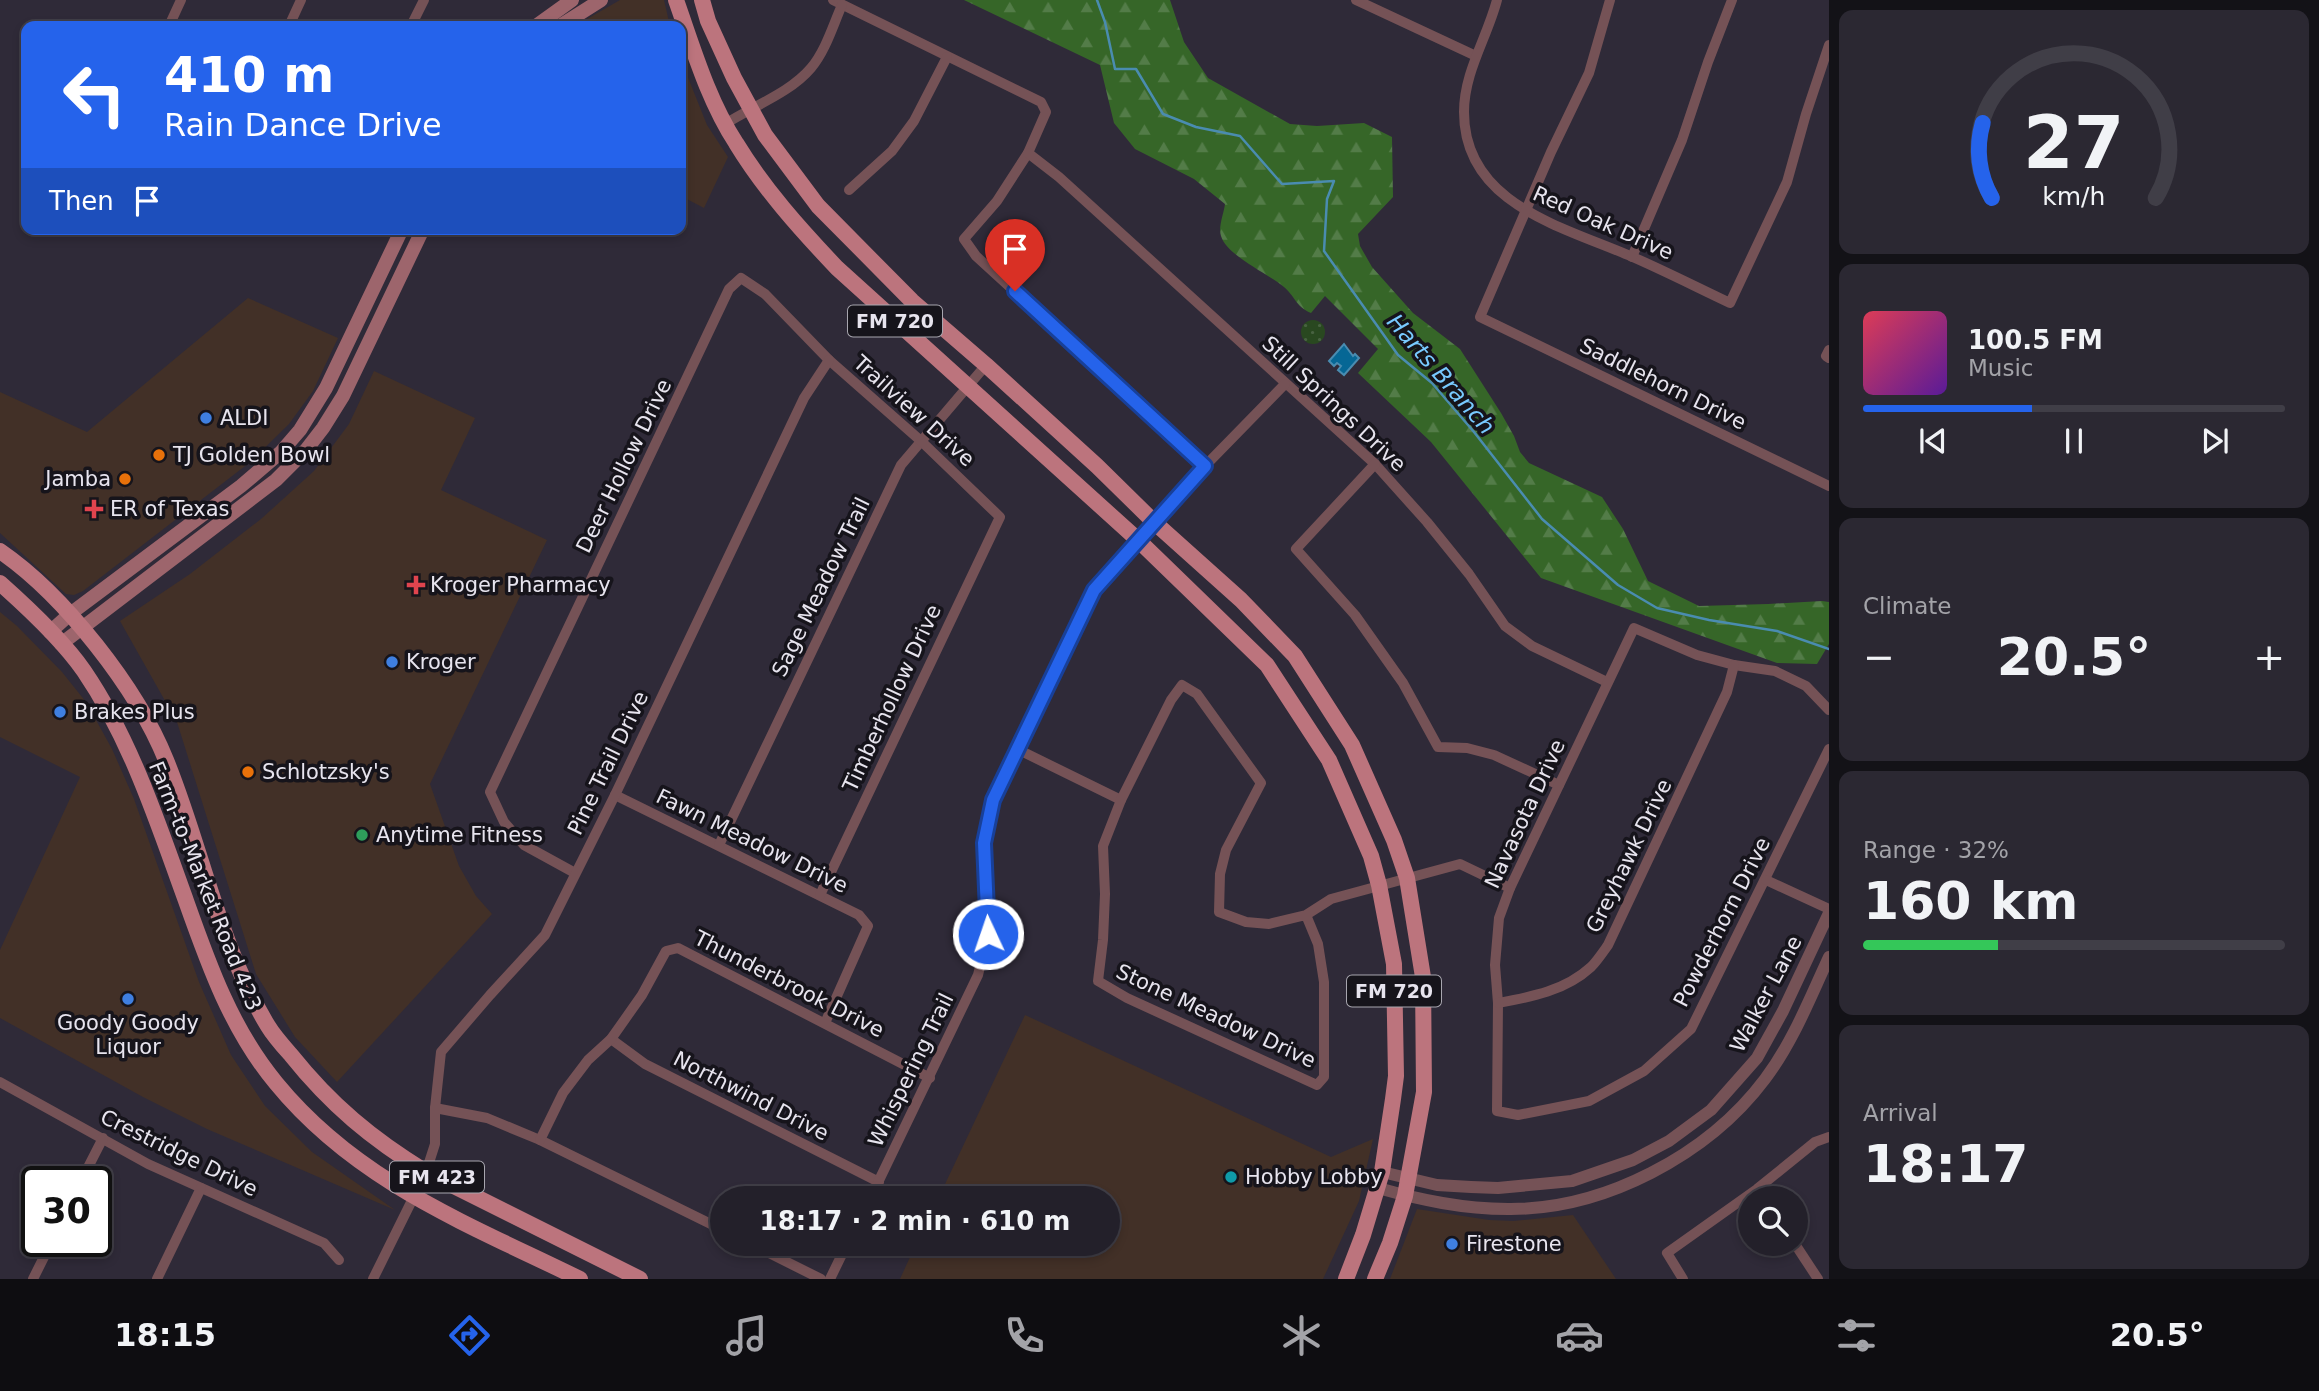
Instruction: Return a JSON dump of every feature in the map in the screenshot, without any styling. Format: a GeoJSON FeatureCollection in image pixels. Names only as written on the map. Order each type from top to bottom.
{"type":"FeatureCollection","features":[{"type":"Feature","properties":{"kind":"main road"},"geometry":{"type":"LineString","coordinates":[[543,21],[572,0]]}},
{"type":"Feature","properties":{"kind":"main road"},"geometry":{"type":"LineString","coordinates":[[568,21],[601,0]]}},
{"type":"Feature","properties":{"kind":"main road","name":"FM 720"},"geometry":{"type":"LineString","coordinates":[[676,0],[683,21]]}},
{"type":"Feature","properties":{"kind":"main road"},"geometry":{"type":"LineString","coordinates":[[702,0],[708,21],[765,135],[818,206],[912,300],[1241,600],[1295,656],[1352,745],[1394,840],[1407,878],[1423,977],[1424,1092],[1405,1195],[1375,1279]]}},
{"type":"Feature","properties":{"kind":"main road","name":"FM 720"},"geometry":{"type":"LineString","coordinates":[[686,29],[699,67],[735,143],[792,220],[837,268],[1138,540],[1267,665],[1329,760],[1371,856],[1394,964],[1396,1076],[1382,1172],[1346,1279]]}},
{"type":"Feature","properties":{"kind":"main road"},"geometry":{"type":"LineString","coordinates":[[55,638],[70,614],[241,486],[281,452],[315,408],[399,235]]}},
{"type":"Feature","properties":{"kind":"main road"},"geometry":{"type":"LineString","coordinates":[[55,638],[81,628],[200,540],[276,480],[306,450],[342,396],[421,235]]}},
{"type":"Feature","properties":{"kind":"main road"},"geometry":{"type":"LineString","coordinates":[[339,361],[355,368]]}},
{"type":"Feature","properties":{"kind":"main road","name":"Farm-to-Market Road 423"},"geometry":{"type":"LineString","coordinates":[[0,551],[49,590],[70,614],[124,683],[155,733],[233,957],[268,1027],[313,1082],[359,1125],[426,1172],[640,1279]]}},
{"type":"Feature","properties":{"kind":"main road","name":"Farm-to-Market Road 423"},"geometry":{"type":"LineString","coordinates":[[0,583],[23,603],[84,670],[127,748],[220,993],[246,1041],[298,1109],[333,1142],[372,1172],[414,1197],[580,1279]]}},
{"type":"Feature","properties":{"kind":"main road"},"geometry":{"type":"LineString","coordinates":[[199,937],[222,929]]}},
{"type":"Feature","properties":{"kind":"street"},"geometry":{"type":"LineString","coordinates":[[291,21],[301,0]]}},
{"type":"Feature","properties":{"kind":"street"},"geometry":{"type":"LineString","coordinates":[[414,21],[424,0]]}},
{"type":"Feature","properties":{"kind":"street"},"geometry":{"type":"LineString","coordinates":[[1356,0],[1476,56]]}},
{"type":"Feature","properties":{"kind":"street","name":"Red Oak Drive"},"geometry":{"type":"LineString","coordinates":[[1497,0],[1476,56],[1465,98],[1465,127],[1474,162],[1488,180],[1524,211],[1730,303],[1787,182],[1805,114],[1829,45]]}},
{"type":"Feature","properties":{"kind":"street"},"geometry":{"type":"LineString","coordinates":[[1524,211],[1589,73],[1610,0]]}},
{"type":"Feature","properties":{"kind":"street"},"geometry":{"type":"LineString","coordinates":[[1632,257],[1682,140],[1732,0]]}},
{"type":"Feature","properties":{"kind":"street"},"geometry":{"type":"LineString","coordinates":[[171,21],[179,1]]}},
{"type":"Feature","properties":{"kind":"street"},"geometry":{"type":"LineString","coordinates":[[725,124],[790,87],[808,71],[820,54],[838,2],[1041,102],[1046,112],[1028,153],[997,201],[964,239],[976,256],[1205,466]]}},
{"type":"Feature","properties":{"kind":"street"},"geometry":{"type":"LineString","coordinates":[[849,190],[892,151],[914,121],[947,57]]}},
{"type":"Feature","properties":{"kind":"street","name":"Still Springs Drive"},"geometry":{"type":"LineString","coordinates":[[1028,153],[1059,177],[1374,464],[1436,532],[1505,626],[1532,646],[1608,682]]}},
{"type":"Feature","properties":{"kind":"street","name":"Saddlehorn Drive"},"geometry":{"type":"LineString","coordinates":[[1524,211],[1480,317],[1829,486]]}},
{"type":"Feature","properties":{"kind":"street","name":"Trailview Drive"},"geometry":{"type":"LineString","coordinates":[[741,278],[765,294],[829,360],[1000,517]]}},
{"type":"Feature","properties":{"kind":"street","name":"Deer Hollow Drive"},"geometry":{"type":"LineString","coordinates":[[575,873],[524,845],[505,822],[490,792],[729,289],[741,278]]}},
{"type":"Feature","properties":{"kind":"street","name":"Pine Trail Drive"},"geometry":{"type":"LineString","coordinates":[[373,1279],[426,1172],[435,1144],[435,1108],[441,1052],[545,935],[615,795],[804,398],[829,360]]}},
{"type":"Feature","properties":{"kind":"street","name":"Sage Meadow Trail"},"geometry":{"type":"LineString","coordinates":[[719,845],[901,465],[986,365]]}},
{"type":"Feature","properties":{"kind":"street","name":"Whispering Trail"},"geometry":{"type":"LineString","coordinates":[[876,1186],[978,975],[988,934],[984,843],[993,800],[1094,590],[1205,466],[1285,384]]}},
{"type":"Feature","properties":{"kind":"street"},"geometry":{"type":"LineString","coordinates":[[1374,464],[1296,548],[1355,615],[1403,682],[1438,747],[1468,748],[1494,755],[1559,785]]}},
{"type":"Feature","properties":{"kind":"street","name":"Timberhollow Drive"},"geometry":{"type":"LineString","coordinates":[[820,895],[1000,517]]}},
{"type":"Feature","properties":{"kind":"street","name":"Navasota Drive"},"geometry":{"type":"LineString","coordinates":[[1497,1111],[1498,1003],[1495,965],[1499,918],[1510,888],[1634,628],[1697,655],[1734,665]]}},
{"type":"Feature","properties":{"kind":"street"},"geometry":{"type":"LineString","coordinates":[[1734,665],[1775,671],[1806,686],[1829,710]]}},
{"type":"Feature","properties":{"kind":"street","name":"Greyhawk Drive"},"geometry":{"type":"LineString","coordinates":[[1498,1003],[1539,996],[1567,983],[1590,967],[1608,945],[1727,692],[1734,665]]}},
{"type":"Feature","properties":{"kind":"street"},"geometry":{"type":"LineString","coordinates":[[1017,749],[1121,800],[1171,701],[1182,685],[1197,694],[1261,783],[1226,850],[1220,874],[1219,912],[1246,922],[1269,925],[1306,915],[1331,899],[1460,864],[1510,888]]}},
{"type":"Feature","properties":{"kind":"street","name":"Powderhorn Drive"},"geometry":{"type":"LineString","coordinates":[[1497,1111],[1518,1115],[1589,1101],[1644,1071],[1691,1029],[1829,749]]}},
{"type":"Feature","properties":{"kind":"street","name":"Fawn Meadow Drive"},"geometry":{"type":"LineString","coordinates":[[615,795],[859,915],[868,926],[825,1023]]}},
{"type":"Feature","properties":{"kind":"street","name":"Stone Meadow Drive"},"geometry":{"type":"LineString","coordinates":[[1121,800],[1103,846],[1105,894],[1098,981],[1127,998],[1317,1086],[1324,1077],[1324,982],[1318,944],[1306,915]]}},
{"type":"Feature","properties":{"kind":"street"},"geometry":{"type":"LineString","coordinates":[[1766,880],[1829,911]]}},
{"type":"Feature","properties":{"kind":"street","name":"Walker Lane"},"geometry":{"type":"LineString","coordinates":[[1382,1172],[1437,1185],[1498,1188],[1572,1181],[1633,1160],[1669,1141],[1711,1110],[1757,1058],[1783,1012],[1829,911]]}},
{"type":"Feature","properties":{"kind":"street","name":"Thunderbrook Drive"},"geometry":{"type":"LineString","coordinates":[[611,1039],[642,995],[666,951],[678,948],[930,1078]]}},
{"type":"Feature","properties":{"kind":"street","name":"Walker Lane"},"geometry":{"type":"LineString","coordinates":[[1378,1188],[1446,1205],[1508,1209],[1552,1206],[1612,1190],[1666,1164],[1718,1128],[1743,1105],[1764,1080],[1784,1051],[1829,957]]}},
{"type":"Feature","properties":{"kind":"street"},"geometry":{"type":"LineString","coordinates":[[540,1140],[564,1093],[588,1060],[611,1039]]}},
{"type":"Feature","properties":{"kind":"street","name":"Northwind Drive"},"geometry":{"type":"LineString","coordinates":[[611,1039],[645,1064],[878,1182]]}},
{"type":"Feature","properties":{"kind":"street","name":"Crestridge Drive"},"geometry":{"type":"LineString","coordinates":[[2,1087],[148,1164],[324,1243],[338,1260]]}},
{"type":"Feature","properties":{"kind":"street"},"geometry":{"type":"LineString","coordinates":[[435,1108],[487,1118],[540,1140],[710,1224]]}},
{"type":"Feature","properties":{"kind":"street"},"geometry":{"type":"LineString","coordinates":[[1768,1186],[1815,1142],[1829,1137]]}},
{"type":"Feature","properties":{"kind":"street"},"geometry":{"type":"LineString","coordinates":[[89,1166],[103,1138]]}},
{"type":"Feature","properties":{"kind":"street"},"geometry":{"type":"LineString","coordinates":[[157,1279],[201,1188]]}},
{"type":"Feature","properties":{"kind":"street"},"geometry":{"type":"LineString","coordinates":[[1683,1279],[1667,1253],[1738,1208]]}},
{"type":"Feature","properties":{"kind":"street"},"geometry":{"type":"LineString","coordinates":[[775,1256],[821,1279]]}},
{"type":"Feature","properties":{"kind":"street"},"geometry":{"type":"LineString","coordinates":[[830,1279],[841,1256]]}},
{"type":"Feature","properties":{"kind":"street"},"geometry":{"type":"LineString","coordinates":[[1802,1256],[1818,1279]]}},
{"type":"Feature","properties":{"kind":"street"},"geometry":{"type":"LineString","coordinates":[[33,1279],[44,1257]]}},
{"type":"Feature","properties":{"kind":"shaded area"},"geometry":{"type":"Polygon","coordinates":[[[620,0],[664,0],[669,21],[584,21],[620,0]]]}},
{"type":"Feature","properties":{"kind":"shaded area"},"geometry":{"type":"Polygon","coordinates":[[[686,72],[707,125],[728,157],[704,208],[686,199],[686,72]]]}},
{"type":"Feature","properties":{"kind":"shaded area"},"geometry":{"type":"Polygon","coordinates":[[[248,298],[338,338],[313,391],[289,424],[249,463],[83,591],[74,595],[66,594],[0,533],[0,392],[87,432],[248,298]]]}},
{"type":"Feature","properties":{"kind":"shaded area"},"geometry":{"type":"Polygon","coordinates":[[[374,371],[475,418],[441,490],[547,540],[430,784],[459,866],[476,896],[492,914],[337,1082],[295,1037],[256,974],[177,722],[120,621],[190,574],[261,519],[314,471],[349,424],[374,371]]]}},
{"type":"Feature","properties":{"kind":"shaded area"},"geometry":{"type":"Polygon","coordinates":[[[0,612],[62,672],[86,702],[112,749],[134,799],[199,982],[231,1055],[265,1106],[312,1152],[395,1210],[207,1129],[0,1018],[0,950],[80,777],[0,737],[0,612]]]}},
{"type":"Feature","properties":{"kind":"shaded area"},"geometry":{"type":"Polygon","coordinates":[[[1025,1015],[1331,1157],[1373,1139],[1359,1201],[1323,1279],[900,1279],[911,1256],[1120,1256],[1120,1186],[944,1186],[1025,1015]]]}},
{"type":"Feature","properties":{"kind":"shaded area"},"geometry":{"type":"Polygon","coordinates":[[[1417,1209],[1513,1221],[1573,1215],[1616,1279],[1390,1279],[1417,1209]]]}},
{"type":"Feature","properties":{"kind":"green space"},"geometry":{"type":"Polygon","coordinates":[[[964,0],[1170,0],[1184,42],[1208,78],[1290,124],[1317,126],[1364,123],[1392,137],[1393,197],[1358,234],[1360,246],[1372,267],[1413,313],[1460,349],[1501,413],[1520,452],[1529,463],[1602,497],[1623,529],[1648,581],[1699,606],[1829,602],[1829,644],[1817,664],[1777,663],[1541,578],[1431,442],[1358,373],[1378,349],[1325,296],[1311,313],[1302,307],[1288,290],[1231,251],[1220,232],[1225,204],[1194,179],[1135,149],[1114,123],[1100,65],[964,0]]]}},
{"type":"Feature","properties":{"kind":"green space"},"geometry":{"type":"Polygon","coordinates":[[[1313,320],[1321,324],[1325,332],[1321,340],[1313,344],[1305,340],[1301,332],[1305,324],[1313,320]]]}},
{"type":"Feature","properties":{"kind":"water"},"geometry":{"type":"Polygon","coordinates":[[[1344,344],[1353,356],[1355,354],[1359,358],[1344,375],[1338,370],[1341,366],[1337,363],[1334,366],[1329,361],[1344,344]]]}},
{"type":"Feature","properties":{"kind":"waterway","name":"Harts Branch"},"geometry":{"type":"LineString","coordinates":[[1097,0],[1105,22],[1115,69],[1136,69],[1163,114],[1196,127],[1240,136],[1282,184],[1334,181],[1327,199],[1324,251],[1398,355],[1432,383],[1542,519],[1618,585],[1657,608],[1777,631],[1829,649]]}},
{"type":"Feature","properties":{"kind":"place","name":"ALDI"},"geometry":{"type":"Point","coordinates":[206,418]}},
{"type":"Feature","properties":{"kind":"place","name":"TJ Golden Bowl"},"geometry":{"type":"Point","coordinates":[159,455]}},
{"type":"Feature","properties":{"kind":"place","name":"Jamba"},"geometry":{"type":"Point","coordinates":[125,479]}},
{"type":"Feature","properties":{"kind":"place","name":"ER of Texas"},"geometry":{"type":"Point","coordinates":[94,509]}},
{"type":"Feature","properties":{"kind":"place","name":"Kroger Pharmacy"},"geometry":{"type":"Point","coordinates":[416,585]}},
{"type":"Feature","properties":{"kind":"place","name":"Kroger"},"geometry":{"type":"Point","coordinates":[392,662]}},
{"type":"Feature","properties":{"kind":"place","name":"Brakes Plus"},"geometry":{"type":"Point","coordinates":[60,712]}},
{"type":"Feature","properties":{"kind":"place","name":"Schlotzsky's"},"geometry":{"type":"Point","coordinates":[248,772]}},
{"type":"Feature","properties":{"kind":"place","name":"Anytime Fitness"},"geometry":{"type":"Point","coordinates":[362,835]}},
{"type":"Feature","properties":{"kind":"place","name":"Goody Goody Liquor"},"geometry":{"type":"Point","coordinates":[128,999]}},
{"type":"Feature","properties":{"kind":"place","name":"Hobby Lobby"},"geometry":{"type":"Point","coordinates":[1231,1177]}},
{"type":"Feature","properties":{"kind":"place","name":"Firestone"},"geometry":{"type":"Point","coordinates":[1452,1244]}},
{"type":"Feature","properties":{"kind":"route"},"geometry":{"type":"LineString","coordinates":[[988,934],[984,843],[993,800],[1094,590],[1205,466],[1015,291]]}}]}
